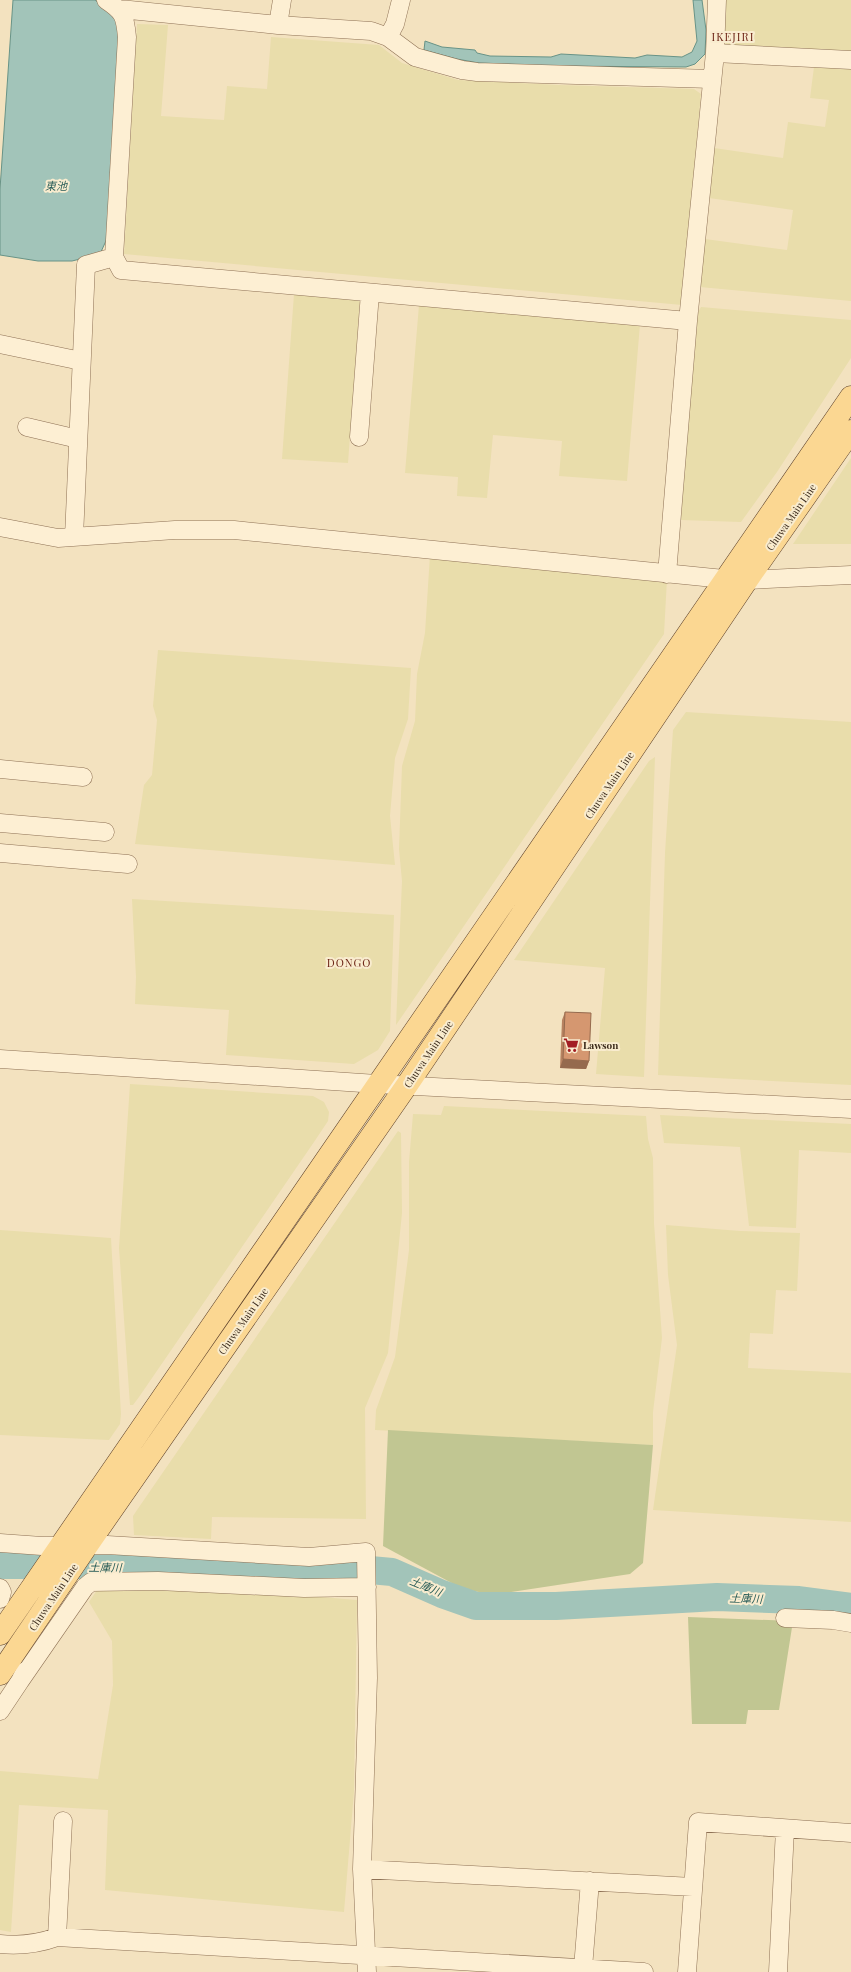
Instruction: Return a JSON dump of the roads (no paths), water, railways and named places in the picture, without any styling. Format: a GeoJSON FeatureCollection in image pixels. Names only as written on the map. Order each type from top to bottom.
{"type":"FeatureCollection","features":[{"type":"Feature","properties":{"kind":"main road","name":"Chuwa Main Line"},"geometry":{"type":"LineString","coordinates":[[3,1628],[851,396]]}},
{"type":"Feature","properties":{"kind":"main road","name":"Chuwa Main Line"},"geometry":{"type":"LineString","coordinates":[[0,1674],[85,1549],[407,1086],[747,580],[851,431]]}},
{"type":"Feature","properties":{"kind":"street"},"geometry":{"type":"LineString","coordinates":[[278,25],[282,0]]}},
{"type":"Feature","properties":{"kind":"street"},"geometry":{"type":"LineString","coordinates":[[388,37],[395,24],[402,0]]}},
{"type":"Feature","properties":{"kind":"street"},"geometry":{"type":"LineString","coordinates":[[667,574],[688,321],[715,53],[717,0]]}},
{"type":"Feature","properties":{"kind":"street"},"geometry":{"type":"LineString","coordinates":[[113,5],[278,25],[371,31],[388,37],[414,57],[462,70],[477,72],[712,79]]}},
{"type":"Feature","properties":{"kind":"street"},"geometry":{"type":"LineString","coordinates":[[113,5],[125,21],[127,37],[114,257],[120,270],[688,321]]}},
{"type":"Feature","properties":{"kind":"street"},"geometry":{"type":"LineString","coordinates":[[715,53],[851,60]]}},
{"type":"Feature","properties":{"kind":"street"},"geometry":{"type":"LineString","coordinates":[[74,537],[86,266],[114,257]]}},
{"type":"Feature","properties":{"kind":"street"},"geometry":{"type":"LineString","coordinates":[[359,437],[370,293]]}},
{"type":"Feature","properties":{"kind":"street"},"geometry":{"type":"LineString","coordinates":[[0,344],[81,361]]}},
{"type":"Feature","properties":{"kind":"street"},"geometry":{"type":"LineString","coordinates":[[27,428],[78,439]]}},
{"type":"Feature","properties":{"kind":"street"},"geometry":{"type":"LineString","coordinates":[[0,527],[52,537],[74,537],[175,530],[234,530],[724,579],[747,580],[851,575]]}},
{"type":"Feature","properties":{"kind":"street"},"geometry":{"type":"LineString","coordinates":[[0,769],[83,777]]}},
{"type":"Feature","properties":{"kind":"street"},"geometry":{"type":"LineString","coordinates":[[0,824],[105,832]]}},
{"type":"Feature","properties":{"kind":"street"},"geometry":{"type":"LineString","coordinates":[[0,853],[128,864]]}},
{"type":"Feature","properties":{"kind":"street"},"geometry":{"type":"LineString","coordinates":[[0,1059],[407,1086],[851,1109]]}},
{"type":"Feature","properties":{"kind":"street"},"geometry":{"type":"LineString","coordinates":[[0,1543],[57,1550],[85,1549],[309,1557],[366,1552],[368,1678],[362,1869],[367,1964]]}},
{"type":"Feature","properties":{"kind":"street"},"geometry":{"type":"LineString","coordinates":[[20,1681],[65,1579]]}},
{"type":"Feature","properties":{"kind":"street"},"geometry":{"type":"LineString","coordinates":[[0,1711],[85,1587],[91,1582],[158,1581],[304,1588],[367,1587]]}},
{"type":"Feature","properties":{"kind":"street"},"geometry":{"type":"LineString","coordinates":[[0,1588],[2,1592],[0,1599]]}},
{"type":"Feature","properties":{"kind":"street"},"geometry":{"type":"LineString","coordinates":[[785,1618],[833,1620],[851,1623]]}},
{"type":"Feature","properties":{"kind":"street"},"geometry":{"type":"LineString","coordinates":[[57,1937],[64,1821]]}},
{"type":"Feature","properties":{"kind":"street"},"geometry":{"type":"LineString","coordinates":[[687,1972],[698,1822],[851,1833]]}},
{"type":"Feature","properties":{"kind":"street"},"geometry":{"type":"LineString","coordinates":[[778,1972],[785,1829]]}},
{"type":"Feature","properties":{"kind":"street"},"geometry":{"type":"LineString","coordinates":[[362,1869],[693,1887]]}},
{"type":"Feature","properties":{"kind":"street"},"geometry":{"type":"LineString","coordinates":[[583,1968],[590,1882]]}},
{"type":"Feature","properties":{"kind":"street"},"geometry":{"type":"LineString","coordinates":[[0,1944],[27,1945],[41,1943],[57,1937],[367,1964],[583,1968],[644,1972]]}},
{"type":"Feature","properties":{"kind":"water","name":"東池"},"geometry":{"type":"Polygon","coordinates":[[[13,0],[95,0],[113,13],[120,29],[110,232],[100,254],[72,261],[38,261],[0,255],[0,189],[13,0]]]}},
{"type":"Feature","properties":{"kind":"water"},"geometry":{"type":"Polygon","coordinates":[[[693,0],[702,0],[706,30],[705,54],[695,64],[686,67],[551,66],[479,63],[424,50],[425,41],[442,47],[475,50],[477,53],[490,56],[551,57],[561,54],[635,58],[647,55],[682,57],[692,52],[697,41],[693,0]]]}},
{"type":"Feature","properties":{"kind":"waterway","name":"土庫川"},"geometry":{"type":"LineString","coordinates":[[0,1565],[126,1565],[238,1569],[359,1569],[392,1572],[442,1594],[476,1606],[556,1606],[717,1597],[799,1600],[851,1607]]}},
{"type":"Feature","properties":{"kind":"place","name":"Lawson"},"geometry":{"type":"Point","coordinates":[571,1045]}},
{"type":"Feature","properties":{"kind":"district","name":"IKEJIRI"},"geometry":{"type":"Point","coordinates":[733,36]}},
{"type":"Feature","properties":{"kind":"district","name":"DONGO"},"geometry":{"type":"Point","coordinates":[349,962]}}]}
